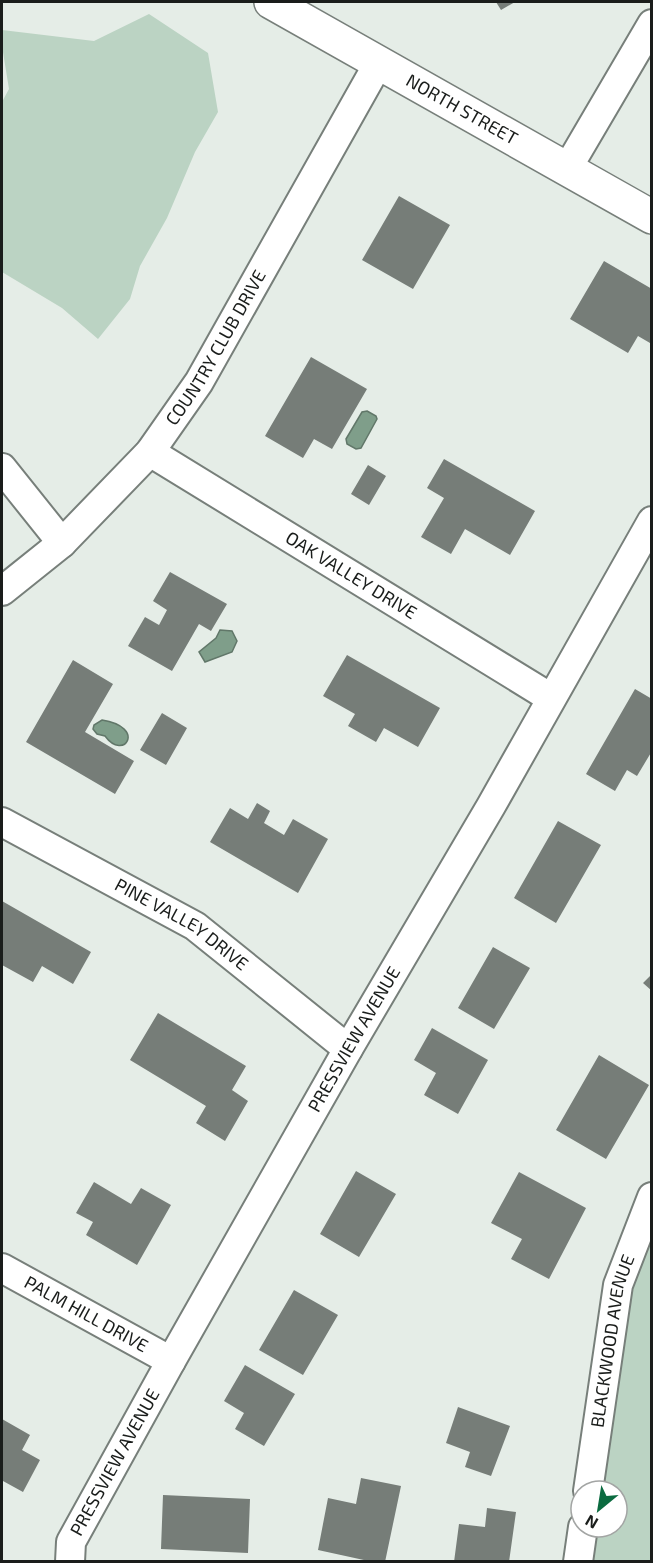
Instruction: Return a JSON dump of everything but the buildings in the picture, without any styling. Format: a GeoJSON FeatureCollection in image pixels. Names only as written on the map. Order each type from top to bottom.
{"type":"FeatureCollection","features":[{"type":"Feature","properties":{"kind":"street","name":"NORTH STREET"},"geometry":{"type":"LineString","coordinates":[[271,2],[651,217]]}},
{"type":"Feature","properties":{"kind":"street"},"geometry":{"type":"LineString","coordinates":[[567,169],[651,24]]}},
{"type":"Feature","properties":{"kind":"street","name":"COUNTRY CLUB DRIVE"},"geometry":{"type":"LineString","coordinates":[[2,591],[62,543],[150,452],[199,382],[378,64]]}},
{"type":"Feature","properties":{"kind":"street","name":"OAK VALLEY DRIVE"},"geometry":{"type":"LineString","coordinates":[[150,452],[551,698]]}},
{"type":"Feature","properties":{"kind":"street"},"geometry":{"type":"LineString","coordinates":[[2,468],[62,543]]}},
{"type":"Feature","properties":{"kind":"street","name":"PRESSVIEW AVENUE"},"geometry":{"type":"LineString","coordinates":[[70,1562],[71,1542],[171,1361],[348,1049],[492,806],[651,521]]}},
{"type":"Feature","properties":{"kind":"street","name":"PINE VALLEY DRIVE"},"geometry":{"type":"LineString","coordinates":[[2,822],[195,926],[348,1049]]}},
{"type":"Feature","properties":{"kind":"street","name":"BLACKWOOD AVENUE"},"geometry":{"type":"LineString","coordinates":[[590,1479],[618,1285],[651,1197]]}},
{"type":"Feature","properties":{"kind":"street","name":"PALM HILL DRIVE"},"geometry":{"type":"LineString","coordinates":[[2,1268],[171,1361]]}},
{"type":"Feature","properties":{"kind":"street"},"geometry":{"type":"LineString","coordinates":[[578,1562],[581,1539]]}},
{"type":"Feature","properties":{"kind":"shaded area"},"geometry":{"type":"Polygon","coordinates":[[[149,14],[208,53],[218,112],[195,152],[167,218],[140,266],[130,299],[98,339],[62,308],[2,272],[3,100],[9,89],[2,46],[2,30],[94,41],[149,14]]]}},
{"type":"Feature","properties":{"kind":"shaded area"},"geometry":{"type":"Polygon","coordinates":[[[367,411],[377,419],[361,448],[356,449],[347,444],[346,439],[362,412],[367,411]]]}},
{"type":"Feature","properties":{"kind":"shaded area"},"geometry":{"type":"Polygon","coordinates":[[[220,630],[232,631],[237,641],[232,652],[205,662],[199,652],[216,638],[220,630]]]}},
{"type":"Feature","properties":{"kind":"shaded area"},"geometry":{"type":"Polygon","coordinates":[[[102,720],[124,729],[128,740],[119,745],[97,734],[93,729],[94,725],[102,720]]]}},
{"type":"Feature","properties":{"kind":"shaded area"},"geometry":{"type":"Polygon","coordinates":[[[651,1233],[651,1561],[590,1562],[593,1539],[629,1539],[629,1479],[603,1479],[631,1288],[651,1233]]]}}]}
